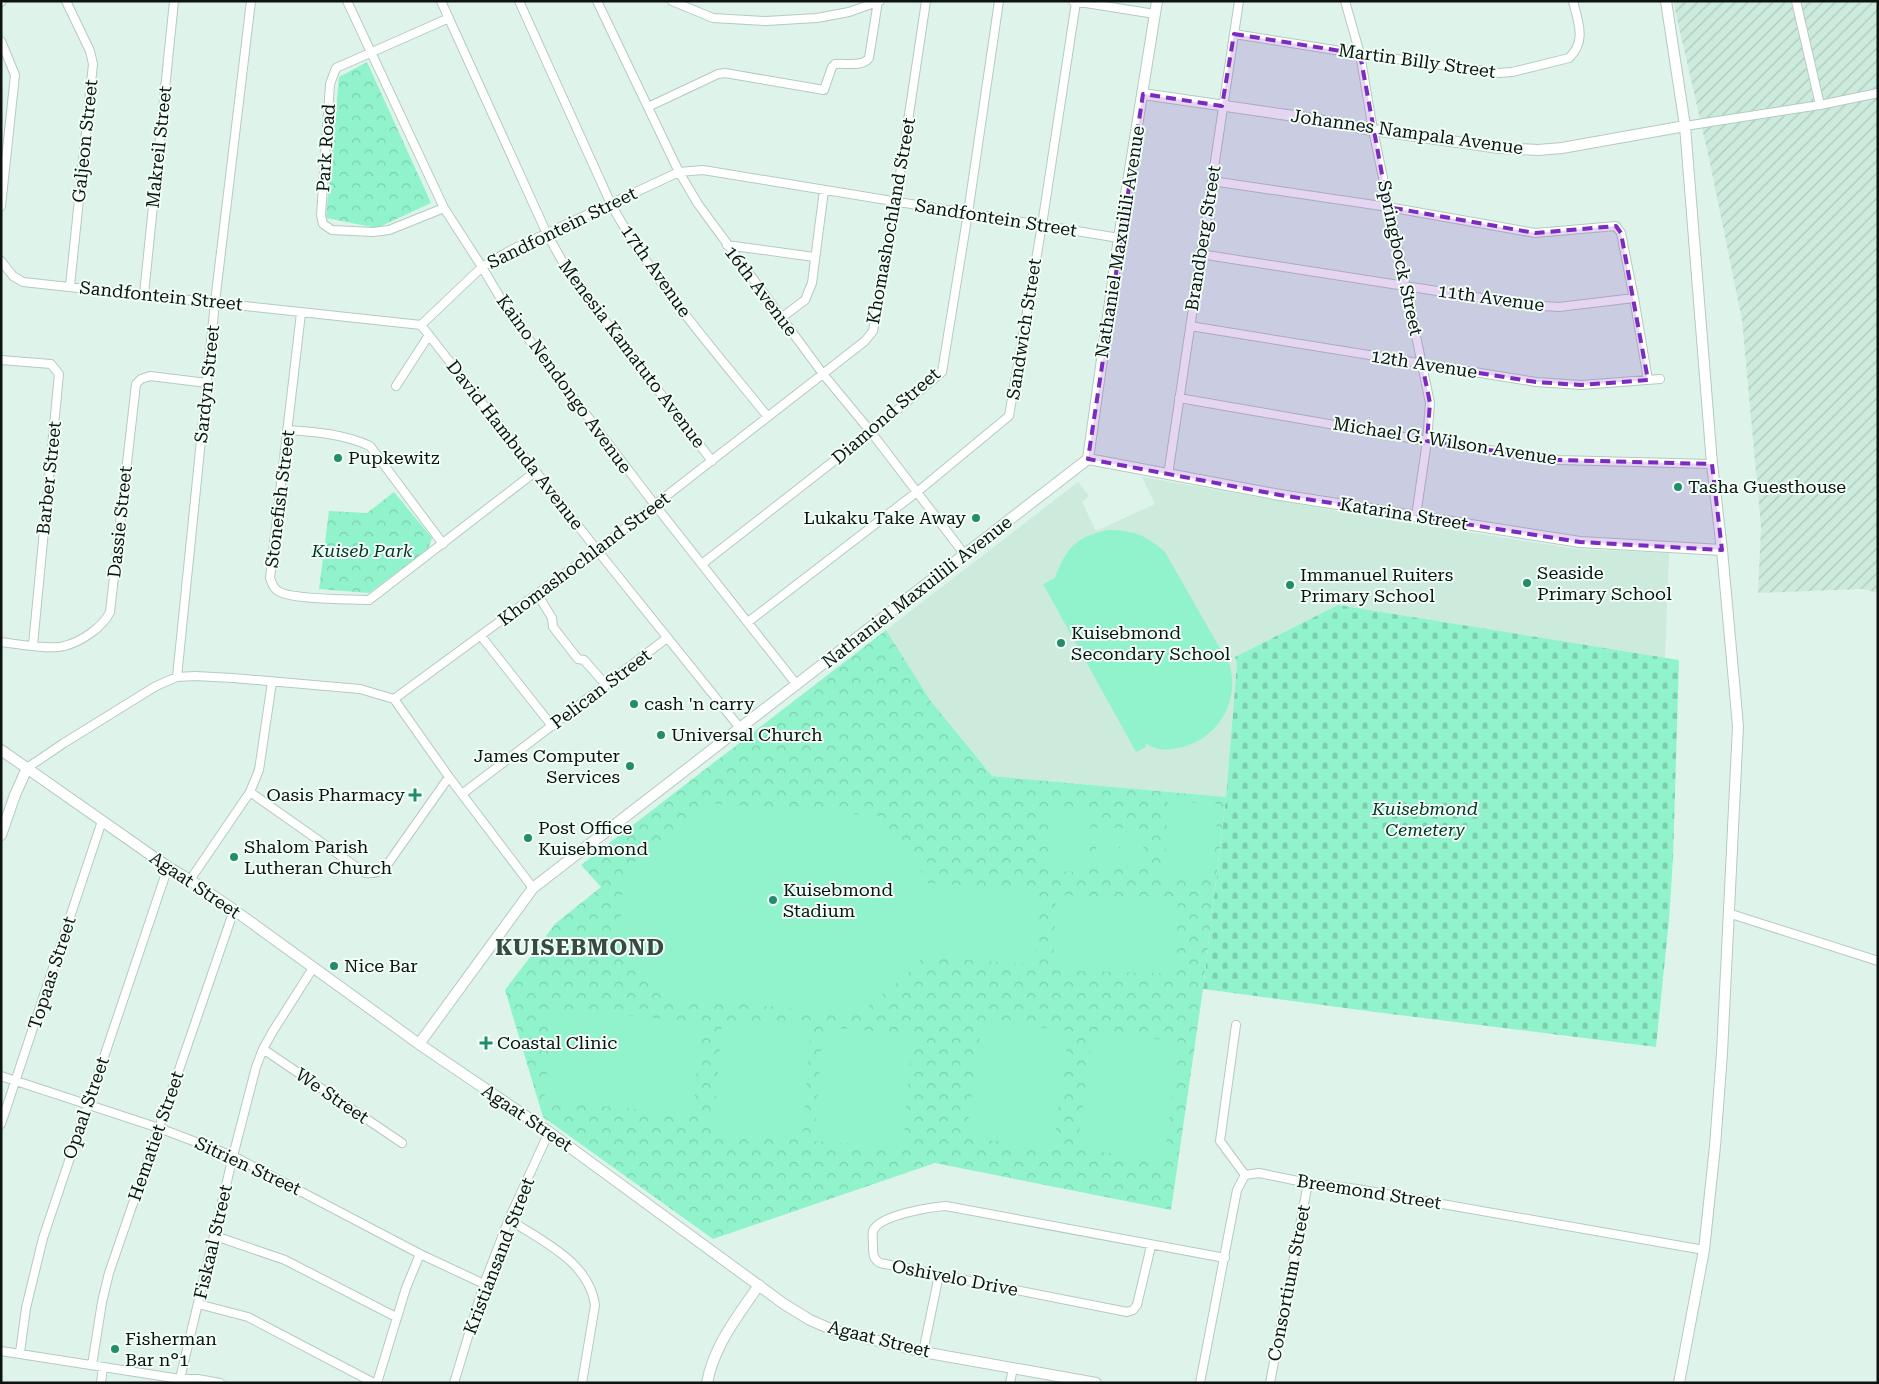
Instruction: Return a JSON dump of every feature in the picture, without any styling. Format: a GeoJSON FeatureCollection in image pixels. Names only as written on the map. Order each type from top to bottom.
{"type":"FeatureCollection","features":[{"type":"Feature","properties":{"kind":"street","name":"Galjeon Street"},"geometry":{"type":"LineString","coordinates":[[66,1],[90,51],[93,64],[70,286]]}},
{"type":"Feature","properties":{"kind":"street","name":"Makreil Street"},"geometry":{"type":"LineString","coordinates":[[144,294],[174,1]]}},
{"type":"Feature","properties":{"kind":"street","name":"Sardyn Street"},"geometry":{"type":"LineString","coordinates":[[177,677],[215,302],[250,1]]}},
{"type":"Feature","properties":{"kind":"street","name":"Kaino Nendongo Avenue"},"geometry":{"type":"LineString","coordinates":[[348,1],[444,208],[511,316],[655,505],[797,685]]}},
{"type":"Feature","properties":{"kind":"street","name":"Menesia Kamatuto Avenue"},"geometry":{"type":"LineString","coordinates":[[441,1],[547,234],[570,276],[712,461]]}},
{"type":"Feature","properties":{"kind":"street","name":"17th Avenue"},"geometry":{"type":"LineString","coordinates":[[519,1],[611,204],[628,233],[694,324],[768,417]]}},
{"type":"Feature","properties":{"kind":"street","name":"16th Avenue"},"geometry":{"type":"LineString","coordinates":[[598,1],[679,172],[698,204],[823,374],[871,432],[965,555]]}},
{"type":"Feature","properties":{"kind":"street"},"geometry":{"type":"LineString","coordinates":[[648,107],[718,74],[824,90],[832,67],[836,64],[867,62],[879,2],[849,12],[818,18],[766,21],[713,18],[672,1]]}},
{"type":"Feature","properties":{"kind":"street","name":"Khomashochland Street"},"geometry":{"type":"LineString","coordinates":[[394,699],[597,550],[866,341],[874,331],[926,1]]}},
{"type":"Feature","properties":{"kind":"street","name":"Diamond Street"},"geometry":{"type":"LineString","coordinates":[[702,564],[871,432],[942,372],[968,213],[999,1]]}},
{"type":"Feature","properties":{"kind":"street"},"geometry":{"type":"LineString","coordinates":[[1075,1],[1116,5],[1155,14]]}},
{"type":"Feature","properties":{"kind":"street","name":"Sandwich Street"},"geometry":{"type":"LineString","coordinates":[[748,622],[917,492],[1009,416],[1042,225],[1075,1]]}},
{"type":"Feature","properties":{"kind":"street","name":"Nathaniel Maxuilili Avenue"},"geometry":{"type":"LineString","coordinates":[[419,1044],[533,888],[1088,458],[1119,238],[1157,1]]}},
{"type":"Feature","properties":{"kind":"street","name":"Brandberg Street"},"geometry":{"type":"LineString","coordinates":[[1168,475],[1239,1]]}},
{"type":"Feature","properties":{"kind":"street","name":"Springbock Street"},"geometry":{"type":"LineString","coordinates":[[1345,1],[1360,54],[1388,207],[1407,286],[1430,403],[1427,441],[1416,516]]}},
{"type":"Feature","properties":{"kind":"street","name":"Martin Billy Street"},"geometry":{"type":"LineString","coordinates":[[1234,34],[1360,54],[1499,73],[1512,72],[1569,58],[1575,52],[1580,44],[1580,34],[1573,1]]}},
{"type":"Feature","properties":{"kind":"street"},"geometry":{"type":"LineString","coordinates":[[1666,1],[1685,126],[1712,464],[1738,726],[1715,1146],[1704,1250],[1679,1383]]}},
{"type":"Feature","properties":{"kind":"street"},"geometry":{"type":"LineString","coordinates":[[1796,1],[1820,105]]}},
{"type":"Feature","properties":{"kind":"street","name":"Park Road"},"geometry":{"type":"LineString","coordinates":[[444,208],[389,230],[381,231],[332,230],[323,224],[321,215],[330,84],[336,68],[448,18]]}},
{"type":"Feature","properties":{"kind":"street"},"geometry":{"type":"LineString","coordinates":[[1,42],[15,75],[1,206]]}},
{"type":"Feature","properties":{"kind":"street","name":"Johannes Nampala Avenue"},"geometry":{"type":"LineString","coordinates":[[1143,94],[1499,148],[1538,150],[1562,148],[1820,105],[1878,93]]}},
{"type":"Feature","properties":{"kind":"street","name":"Sandfontein Street"},"geometry":{"type":"LineString","coordinates":[[1,260],[13,276],[22,282],[421,325],[482,267],[679,172],[703,170],[1119,238]]}},
{"type":"Feature","properties":{"kind":"street"},"geometry":{"type":"LineString","coordinates":[[1212,180],[1388,207],[1535,233],[1616,226],[1621,233],[1648,380]]}},
{"type":"Feature","properties":{"kind":"street"},"geometry":{"type":"LineString","coordinates":[[781,318],[805,300],[812,283],[824,190]]}},
{"type":"Feature","properties":{"kind":"street"},"geometry":{"type":"LineString","coordinates":[[727,245],[814,257]]}},
{"type":"Feature","properties":{"kind":"street","name":"11th Avenue"},"geometry":{"type":"LineString","coordinates":[[1200,254],[1527,305],[1559,307],[1634,298]]}},
{"type":"Feature","properties":{"kind":"street","name":"Stonefish Street"},"geometry":{"type":"LineString","coordinates":[[302,313],[270,578],[276,591],[292,596],[369,600],[535,472]]}},
{"type":"Feature","properties":{"kind":"street","name":"David Hambuda Avenue"},"geometry":{"type":"LineString","coordinates":[[421,325],[535,472],[740,728]]}},
{"type":"Feature","properties":{"kind":"street","name":"12th Avenue"},"geometry":{"type":"LineString","coordinates":[[1190,326],[1536,382],[1581,385],[1660,379]]}},
{"type":"Feature","properties":{"kind":"street"},"geometry":{"type":"LineString","coordinates":[[396,386],[428,335]]}},
{"type":"Feature","properties":{"kind":"street","name":"Barber Street"},"geometry":{"type":"LineString","coordinates":[[1,360],[52,364],[59,374],[33,645]]}},
{"type":"Feature","properties":{"kind":"street","name":"Dassie Street"},"geometry":{"type":"LineString","coordinates":[[1,642],[64,647],[103,625],[110,612],[136,384],[141,379],[150,376],[207,383]]}},
{"type":"Feature","properties":{"kind":"street","name":"Michael G. Wilson Avenue"},"geometry":{"type":"LineString","coordinates":[[1179,398],[1427,441],[1558,460],[1712,464]]}},
{"type":"Feature","properties":{"kind":"street"},"geometry":{"type":"LineString","coordinates":[[288,430],[342,436],[358,440],[370,446],[443,544]]}},
{"type":"Feature","properties":{"kind":"street","name":"Katarina Street"},"geometry":{"type":"LineString","coordinates":[[1088,458],[1168,475],[1280,495],[1580,542],[1722,550]]}},
{"type":"Feature","properties":{"kind":"street"},"geometry":{"type":"LineString","coordinates":[[538,595],[552,618],[553,627],[578,659],[584,660],[606,685]]}},
{"type":"Feature","properties":{"kind":"street"},"geometry":{"type":"LineString","coordinates":[[481,636],[552,726]]}},
{"type":"Feature","properties":{"kind":"street","name":"Pelican Street"},"geometry":{"type":"LineString","coordinates":[[462,794],[668,638]]}},
{"type":"Feature","properties":{"kind":"street"},"geometry":{"type":"LineString","coordinates":[[1,835],[27,768],[64,742],[156,686],[177,677],[205,676],[360,689],[394,699],[449,777],[533,888]]}},
{"type":"Feature","properties":{"kind":"street"},"geometry":{"type":"LineString","coordinates":[[190,880],[250,792],[259,770],[272,682]]}},
{"type":"Feature","properties":{"kind":"street","name":"Agaat Street"},"geometry":{"type":"LineString","coordinates":[[1,750],[102,822],[234,910],[419,1044],[548,1132],[810,1320],[833,1330],[923,1352],[1090,1382]]}},
{"type":"Feature","properties":{"kind":"street"},"geometry":{"type":"LineString","coordinates":[[250,792],[366,873],[372,874],[379,872],[388,865],[449,777]]}},
{"type":"Feature","properties":{"kind":"street","name":"Topaas Street"},"geometry":{"type":"LineString","coordinates":[[1,1124],[102,822]]}},
{"type":"Feature","properties":{"kind":"street","name":"Opaal Street"},"geometry":{"type":"LineString","coordinates":[[20,1353],[26,1308],[42,1238],[168,867]]}},
{"type":"Feature","properties":{"kind":"street","name":"Hematiet Street"},"geometry":{"type":"LineString","coordinates":[[92,1365],[102,1302],[109,1273],[234,910]]}},
{"type":"Feature","properties":{"kind":"street"},"geometry":{"type":"LineString","coordinates":[[1728,913],[1878,962]]}},
{"type":"Feature","properties":{"kind":"street","name":"Fiskaal Street"},"geometry":{"type":"LineString","coordinates":[[180,1381],[251,1086],[263,1049],[313,968]]}},
{"type":"Feature","properties":{"kind":"street"},"geometry":{"type":"LineString","coordinates":[[1200,1383],[1238,1190],[1245,1175],[1220,1141],[1236,1025]]}},
{"type":"Feature","properties":{"kind":"street","name":"We Street"},"geometry":{"type":"LineString","coordinates":[[263,1049],[402,1143]]}},
{"type":"Feature","properties":{"kind":"street","name":"Sitrien Street"},"geometry":{"type":"LineString","coordinates":[[1,1076],[88,1103],[233,1156],[420,1254],[484,1284]]}},
{"type":"Feature","properties":{"kind":"street","name":"Kristiansand Street"},"geometry":{"type":"LineString","coordinates":[[454,1383],[484,1284],[509,1220],[548,1132]]}},
{"type":"Feature","properties":{"kind":"street","name":"Breemond Street"},"geometry":{"type":"LineString","coordinates":[[1245,1175],[1259,1174],[1357,1189],[1704,1250]]}},
{"type":"Feature","properties":{"kind":"street","name":"Consortium Street"},"geometry":{"type":"LineString","coordinates":[[1270,1383],[1308,1183]]}},
{"type":"Feature","properties":{"kind":"street","name":"Oshivelo Drive"},"geometry":{"type":"LineString","coordinates":[[1152,1246],[1137,1306],[1127,1312],[880,1263],[875,1260],[873,1255],[873,1231],[883,1221],[929,1207],[946,1206],[1152,1246],[1225,1258]]}},
{"type":"Feature","properties":{"kind":"street"},"geometry":{"type":"LineString","coordinates":[[509,1220],[572,1262],[588,1281],[595,1305],[582,1383]]}},
{"type":"Feature","properties":{"kind":"street"},"geometry":{"type":"LineString","coordinates":[[215,1236],[285,1260],[396,1317]]}},
{"type":"Feature","properties":{"kind":"street"},"geometry":{"type":"LineString","coordinates":[[198,1304],[248,1317],[375,1383],[406,1288],[420,1254]]}},
{"type":"Feature","properties":{"kind":"street"},"geometry":{"type":"LineString","coordinates":[[923,1352],[939,1275]]}},
{"type":"Feature","properties":{"kind":"street"},"geometry":{"type":"LineString","coordinates":[[707,1383],[715,1352],[759,1285]]}},
{"type":"Feature","properties":{"kind":"street"},"geometry":{"type":"LineString","coordinates":[[1,1351],[180,1381],[198,1378],[220,1383]]}},
{"type":"Feature","properties":{"kind":"street"},"geometry":{"type":"LineString","coordinates":[[101,1383],[103,1367]]}},
{"type":"Feature","properties":{"kind":"street"},"geometry":{"type":"LineString","coordinates":[[1010,1383],[1013,1368]]}},
{"type":"Feature","properties":{"kind":"highlighted area"},"geometry":{"type":"Polygon","coordinates":[[[1234,34],[1360,54],[1388,207],[1535,233],[1616,226],[1621,233],[1648,380],[1581,385],[1536,382],[1422,364],[1430,403],[1427,441],[1558,460],[1712,464],[1722,550],[1580,542],[1280,495],[1088,459],[1143,94],[1222,106],[1234,34]]]}},
{"type":"Feature","properties":{"kind":"shaded area"},"geometry":{"type":"Polygon","coordinates":[[[1673,1],[1878,1],[1878,593],[1863,589],[1758,593],[1761,527],[1742,320],[1710,163],[1673,1]]]}},
{"type":"Feature","properties":{"kind":"shaded area"},"geometry":{"type":"Polygon","coordinates":[[[1142,477],[1396,521],[1577,549],[1669,553],[1665,658],[1338,605],[1235,657],[1237,662],[1226,797],[992,776],[930,700],[886,630],[1078,482],[1089,496],[1082,502],[1096,531],[1155,504],[1142,477]]]}},
{"type":"Feature","properties":{"kind":"green space"},"geometry":{"type":"Polygon","coordinates":[[[367,62],[431,203],[377,228],[326,218],[339,77],[367,62]]]}},
{"type":"Feature","properties":{"kind":"green space","name":"Kuiseb Park"},"geometry":{"type":"Polygon","coordinates":[[[394,492],[432,538],[428,549],[369,593],[319,589],[329,511],[367,513],[394,492]]]}},
{"type":"Feature","properties":{"kind":"green space"},"geometry":{"type":"Polygon","coordinates":[[[1108,530],[1132,532],[1152,541],[1165,552],[1230,666],[1232,692],[1224,715],[1208,734],[1186,746],[1162,750],[1145,743],[1146,747],[1136,752],[1043,584],[1055,578],[1068,551],[1080,540],[1108,530]]]}},
{"type":"Feature","properties":{"kind":"green space","name":"Kuisebmond Cemetery"},"geometry":{"type":"Polygon","coordinates":[[[1338,605],[1679,660],[1673,858],[1669,920],[1656,1047],[1203,989],[1226,797],[1237,663],[1235,657],[1338,605]]]}},
{"type":"Feature","properties":{"kind":"green space"},"geometry":{"type":"Polygon","coordinates":[[[886,630],[930,700],[992,776],[1226,797],[1203,989],[1171,1210],[935,1163],[713,1239],[543,1117],[505,990],[555,924],[601,887],[581,865],[886,630]]]}},
{"type":"Feature","properties":{"kind":"green space"},"geometry":{"type":"Polygon","coordinates":[[[1168,801],[1218,804],[1213,876],[1164,877],[1168,801]]]}},
{"type":"Feature","properties":{"kind":"green space","name":"Kuisebmond Stadium"},"geometry":{"type":"Polygon","coordinates":[[[704,803],[880,816],[925,876],[925,883],[1039,890],[1034,964],[920,957],[920,963],[859,1014],[668,998],[619,938],[624,871],[704,803]]]}},
{"type":"Feature","properties":{"kind":"green space"},"geometry":{"type":"Polygon","coordinates":[[[1049,812],[1091,813],[1089,872],[1048,871],[1049,812]]]}},
{"type":"Feature","properties":{"kind":"green space"},"geometry":{"type":"Polygon","coordinates":[[[1097,827],[1120,828],[1118,867],[1095,866],[1097,827]]]}},
{"type":"Feature","properties":{"kind":"green space"},"geometry":{"type":"Polygon","coordinates":[[[1121,828],[1144,829],[1143,868],[1119,867],[1121,828]]]}},
{"type":"Feature","properties":{"kind":"green space"},"geometry":{"type":"Polygon","coordinates":[[[1056,895],[1178,899],[1175,974],[1053,970],[1056,895]]]}},
{"type":"Feature","properties":{"kind":"green space"},"geometry":{"type":"Polygon","coordinates":[[[553,1009],[701,1022],[693,1114],[544,1101],[553,1009]]]}},
{"type":"Feature","properties":{"kind":"green space"},"geometry":{"type":"Polygon","coordinates":[[[722,1020],[811,1026],[802,1140],[713,1133],[722,1020]]]}},
{"type":"Feature","properties":{"kind":"green space"},"geometry":{"type":"Polygon","coordinates":[[[982,1020],[1069,1031],[1053,1149],[966,1137],[982,1020]]]}},
{"type":"Feature","properties":{"kind":"green space"},"geometry":{"type":"Polygon","coordinates":[[[823,1027],[912,1034],[903,1148],[814,1141],[823,1027]]]}},
{"type":"Feature","properties":{"kind":"green space"},"geometry":{"type":"Polygon","coordinates":[[[1093,1031],[1180,1042],[1164,1160],[1077,1149],[1093,1031]]]}},
{"type":"Feature","properties":{"kind":"place","name":"Pupkewitz"},"geometry":{"type":"Point","coordinates":[338,458]}},
{"type":"Feature","properties":{"kind":"place","name":"Tasha Guesthouse"},"geometry":{"type":"Point","coordinates":[1678,487]}},
{"type":"Feature","properties":{"kind":"place","name":"Lukaku Take Away"},"geometry":{"type":"Point","coordinates":[976,518]}},
{"type":"Feature","properties":{"kind":"place","name":"Seaside Primary School"},"geometry":{"type":"Point","coordinates":[1527,583]}},
{"type":"Feature","properties":{"kind":"place","name":"Immanuel Ruiters Primary School"},"geometry":{"type":"Point","coordinates":[1290,585]}},
{"type":"Feature","properties":{"kind":"place","name":"Kuisebmond Secondary School"},"geometry":{"type":"Point","coordinates":[1061,643]}},
{"type":"Feature","properties":{"kind":"place","name":"cash 'n carry"},"geometry":{"type":"Point","coordinates":[634,704]}},
{"type":"Feature","properties":{"kind":"place","name":"Universal Church"},"geometry":{"type":"Point","coordinates":[661,735]}},
{"type":"Feature","properties":{"kind":"place","name":"James Computer Services"},"geometry":{"type":"Point","coordinates":[630,766]}},
{"type":"Feature","properties":{"kind":"place","name":"Oasis Pharmacy"},"geometry":{"type":"Point","coordinates":[415,795]}},
{"type":"Feature","properties":{"kind":"place","name":"Post Office Kuisebmond"},"geometry":{"type":"Point","coordinates":[528,838]}},
{"type":"Feature","properties":{"kind":"place","name":"Shalom Parish Lutheran Church"},"geometry":{"type":"Point","coordinates":[234,857]}},
{"type":"Feature","properties":{"kind":"place","name":"Kuisebmond Stadium"},"geometry":{"type":"Point","coordinates":[773,900]}},
{"type":"Feature","properties":{"kind":"place","name":"Nice Bar"},"geometry":{"type":"Point","coordinates":[334,966]}},
{"type":"Feature","properties":{"kind":"place","name":"Coastal Clinic"},"geometry":{"type":"Point","coordinates":[486,1043]}},
{"type":"Feature","properties":{"kind":"place","name":"Fisherman Bar n°1"},"geometry":{"type":"Point","coordinates":[115,1349]}},
{"type":"Feature","properties":{"kind":"district","name":"KUISEBMOND"},"geometry":{"type":"Point","coordinates":[580,947]}}]}
